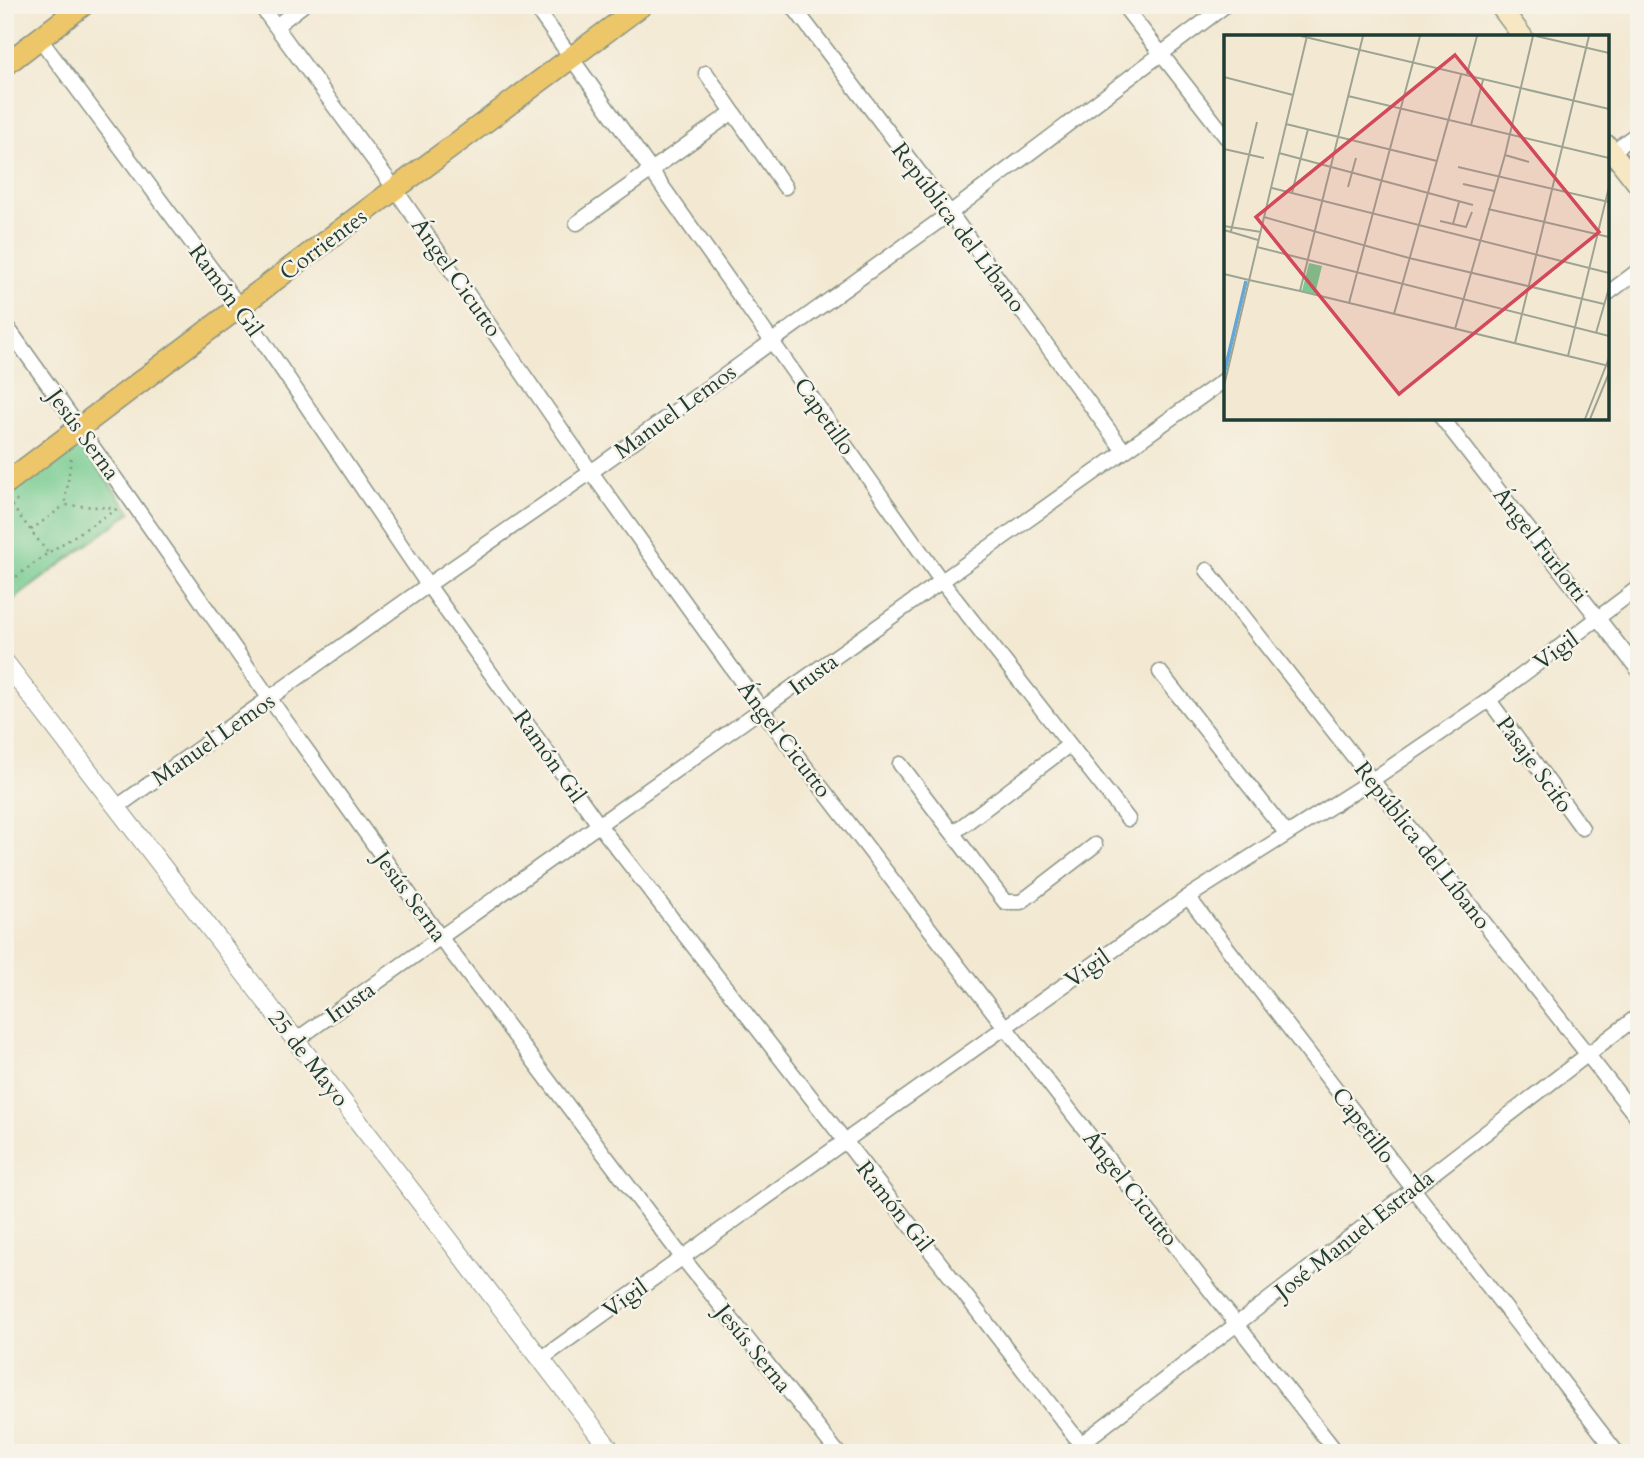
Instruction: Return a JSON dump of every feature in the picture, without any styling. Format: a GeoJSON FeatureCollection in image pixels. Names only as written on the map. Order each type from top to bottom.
{"type":"FeatureCollection","features":[{"type":"Feature","properties":{"kind":"main road"},"geometry":{"type":"LineString","coordinates":[[5,65],[83,5]]}},
{"type":"Feature","properties":{"kind":"main road","name":"Corrientes"},"geometry":{"type":"LineString","coordinates":[[5,484],[642,5]]}},
{"type":"Feature","properties":{"kind":"main road"},"geometry":{"type":"LineString","coordinates":[[1499,5],[1522,35]]}},
{"type":"Feature","properties":{"kind":"main road"},"geometry":{"type":"LineString","coordinates":[[1610,149],[1639,186]]}},
{"type":"Feature","properties":{"kind":"street","name":"Ángel Cicutto"},"geometry":{"type":"LineString","coordinates":[[260,5],[396,189],[591,472],[762,710],[1004,1027],[1337,1453]]}},
{"type":"Feature","properties":{"kind":"street"},"geometry":{"type":"LineString","coordinates":[[276,26],[303,5]]}},
{"type":"Feature","properties":{"kind":"street","name":"Capetillo"},"geometry":{"type":"LineString","coordinates":[[534,5],[942,582],[1128,818]]}},
{"type":"Feature","properties":{"kind":"street","name":"República del Líbano"},"geometry":{"type":"LineString","coordinates":[[792,5],[950,212],[1124,451]]}},
{"type":"Feature","properties":{"kind":"street"},"geometry":{"type":"LineString","coordinates":[[1123,5],[1224,134]]}},
{"type":"Feature","properties":{"kind":"street","name":"Manuel Lemos"},"geometry":{"type":"LineString","coordinates":[[117,807],[591,472],[950,212],[1226,5]]}},
{"type":"Feature","properties":{"kind":"street","name":"Ramón Gil"},"geometry":{"type":"LineString","coordinates":[[40,39],[239,306],[428,585],[599,825],[845,1141],[1079,1450]]}},
{"type":"Feature","properties":{"kind":"street"},"geometry":{"type":"LineString","coordinates":[[706,74],[785,187]]}},
{"type":"Feature","properties":{"kind":"street"},"geometry":{"type":"LineString","coordinates":[[577,223],[733,112]]}},
{"type":"Feature","properties":{"kind":"street"},"geometry":{"type":"LineString","coordinates":[[1610,149],[1639,132]]}},
{"type":"Feature","properties":{"kind":"street"},"geometry":{"type":"LineString","coordinates":[[1609,293],[1639,271]]}},
{"type":"Feature","properties":{"kind":"street","name":"Jesús Serna"},"geometry":{"type":"LineString","coordinates":[[5,324],[73,433],[270,699],[440,937],[682,1257],[838,1453]]}},
{"type":"Feature","properties":{"kind":"street","name":"Irusta"},"geometry":{"type":"LineString","coordinates":[[296,1040],[1224,380]]}},
{"type":"Feature","properties":{"kind":"street","name":"Ángel Furlotti"},"geometry":{"type":"LineString","coordinates":[[1444,420],[1639,671]]}},
{"type":"Feature","properties":{"kind":"street","name":"República del Líbano"},"geometry":{"type":"LineString","coordinates":[[1207,570],[1639,1120]]}},
{"type":"Feature","properties":{"kind":"street","name":"Vigil"},"geometry":{"type":"LineString","coordinates":[[541,1359],[1188,897],[1373,780],[1489,700],[1639,587]]}},
{"type":"Feature","properties":{"kind":"street","name":"25 de Mayo"},"geometry":{"type":"LineString","coordinates":[[5,662],[613,1453]]}},
{"type":"Feature","properties":{"kind":"street"},"geometry":{"type":"LineString","coordinates":[[1160,672],[1287,834]]}},
{"type":"Feature","properties":{"kind":"street","name":"Pasaje Scifo"},"geometry":{"type":"LineString","coordinates":[[1489,700],[1582,828]]}},
{"type":"Feature","properties":{"kind":"street"},"geometry":{"type":"LineString","coordinates":[[953,833],[1069,745]]}},
{"type":"Feature","properties":{"kind":"street"},"geometry":{"type":"LineString","coordinates":[[901,764],[1005,902],[1021,902],[1095,845]]}},
{"type":"Feature","properties":{"kind":"street","name":"Capetillo"},"geometry":{"type":"LineString","coordinates":[[1188,897],[1617,1453]]}},
{"type":"Feature","properties":{"kind":"street","name":"José Manuel Estrada"},"geometry":{"type":"LineString","coordinates":[[1079,1450],[1237,1324],[1639,1015]]}},
{"type":"Feature","properties":{"kind":"path"},"geometry":{"type":"LineString","coordinates":[[65,505],[73,433]]}},
{"type":"Feature","properties":{"kind":"path"},"geometry":{"type":"LineString","coordinates":[[5,498],[48,553]]}},
{"type":"Feature","properties":{"kind":"path"},"geometry":{"type":"LineString","coordinates":[[5,585],[48,553],[118,508],[65,505],[30,531]]}},
{"type":"Feature","properties":{"kind":"green space"},"geometry":{"type":"Polygon","coordinates":[[[78,443],[131,512],[5,606],[5,497],[78,443]]]}}]}
